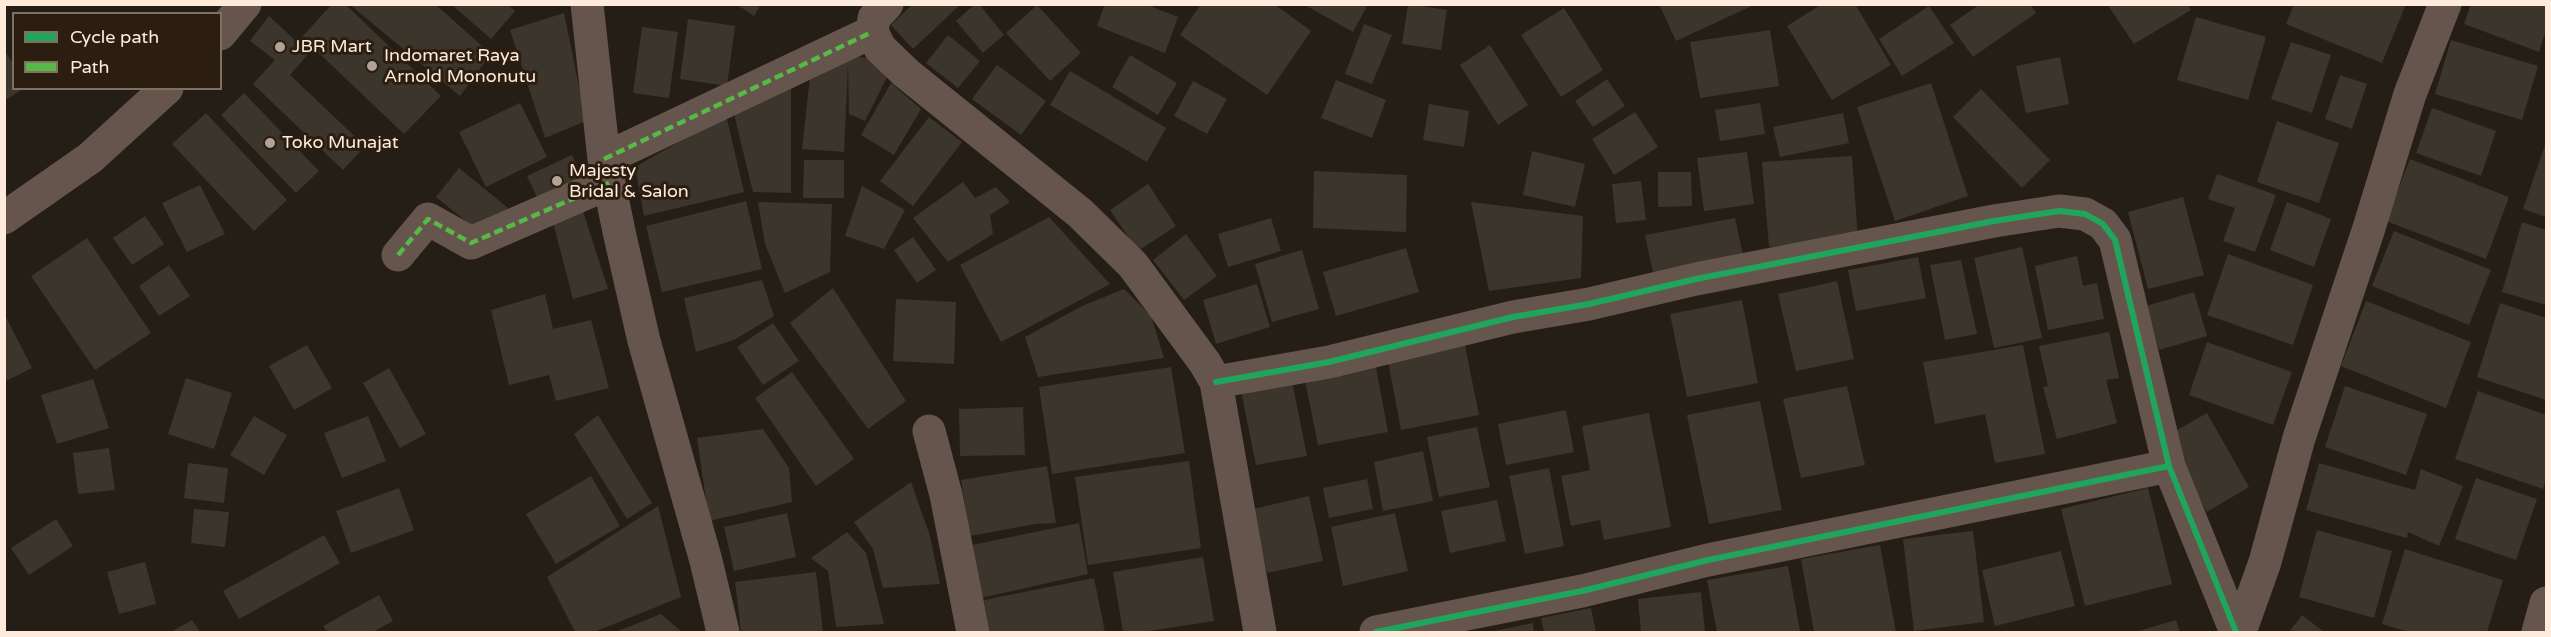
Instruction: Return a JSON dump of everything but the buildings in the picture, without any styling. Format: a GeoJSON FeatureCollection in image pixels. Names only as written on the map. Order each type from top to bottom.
{"type":"FeatureCollection","features":[{"type":"Feature","properties":{"kind":"street"},"geometry":{"type":"LineString","coordinates":[[222,32],[245,4]]}},
{"type":"Feature","properties":{"kind":"street"},"geometry":{"type":"LineString","coordinates":[[587,4],[607,171],[644,341],[706,561],[723,633]]}},
{"type":"Feature","properties":{"kind":"street"},"geometry":{"type":"LineString","coordinates":[[2238,633],[2265,562],[2299,438],[2369,228],[2410,94],[2445,4]]}},
{"type":"Feature","properties":{"kind":"street"},"geometry":{"type":"LineString","coordinates":[[398,255],[428,219],[471,243],[607,171],[880,18],[880,48],[906,73],[1080,213],[1133,265],[1205,363],[1216,382],[1260,633]]}},
{"type":"Feature","properties":{"kind":"street"},"geometry":{"type":"LineString","coordinates":[[4,218],[90,159],[165,90]]}},
{"type":"Feature","properties":{"kind":"street"},"geometry":{"type":"LineString","coordinates":[[1216,382],[1329,362],[1513,317],[1589,304],[1696,279],[1994,221],[2059,211],[2085,214],[2103,224],[2115,240],[2169,466],[2238,633]]}},
{"type":"Feature","properties":{"kind":"street"},"geometry":{"type":"LineString","coordinates":[[929,431],[946,495],[973,633]]}},
{"type":"Feature","properties":{"kind":"street"},"geometry":{"type":"LineString","coordinates":[[1376,633],[1582,591],[1708,560],[2169,466]]}},
{"type":"Feature","properties":{"kind":"street"},"geometry":{"type":"LineString","coordinates":[[2538,633],[2547,603]]}},
{"type":"Feature","properties":{"kind":"marked path"},"geometry":{"type":"LineString","coordinates":[[604,159],[872,32]]}},
{"type":"Feature","properties":{"kind":"marked path"},"geometry":{"type":"LineString","coordinates":[[398,255],[428,219],[471,243],[609,183]]}},
{"type":"Feature","properties":{"kind":"cycle path"},"geometry":{"type":"LineString","coordinates":[[1216,382],[1329,362],[1513,317],[1589,304],[1696,279],[1994,221],[2059,211],[2085,214],[2103,224],[2115,240],[2169,466],[2236,632]]}},
{"type":"Feature","properties":{"kind":"cycle path"},"geometry":{"type":"LineString","coordinates":[[1376,632],[1582,591],[1708,560],[2169,466]]}},
{"type":"Feature","properties":{"kind":"place","name":"JBR Mart"},"geometry":{"type":"Point","coordinates":[280,47]}},
{"type":"Feature","properties":{"kind":"place","name":"Indomaret Raya Arnold Mononutu"},"geometry":{"type":"Point","coordinates":[372,66]}},
{"type":"Feature","properties":{"kind":"place","name":"Toko Munajat"},"geometry":{"type":"Point","coordinates":[270,143]}},
{"type":"Feature","properties":{"kind":"place","name":"Majesty Bridal & Salon"},"geometry":{"type":"Point","coordinates":[557,181]}}]}
